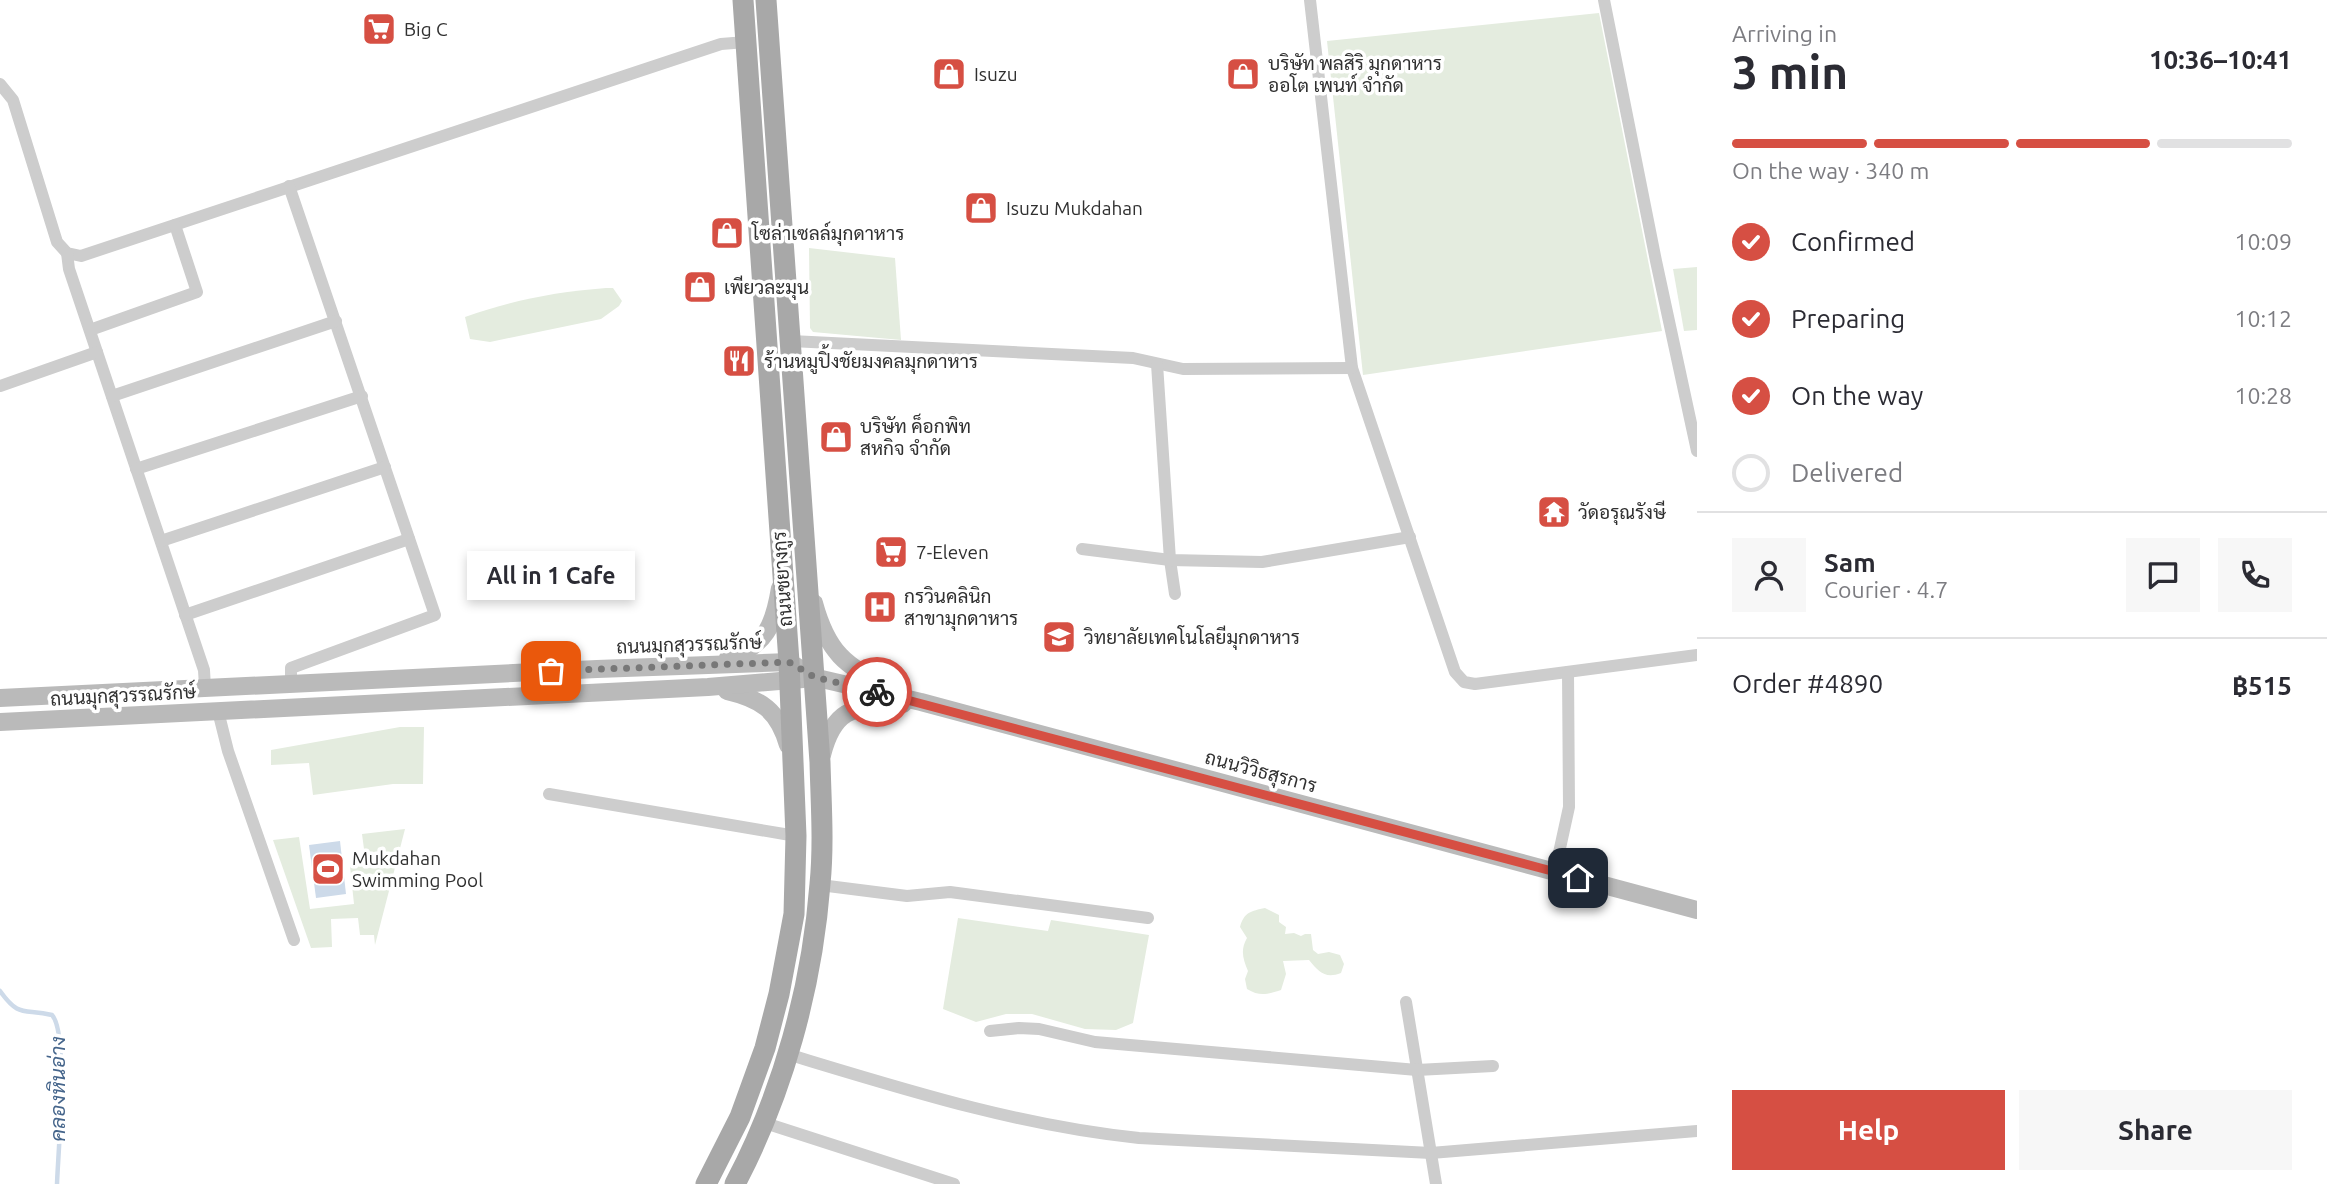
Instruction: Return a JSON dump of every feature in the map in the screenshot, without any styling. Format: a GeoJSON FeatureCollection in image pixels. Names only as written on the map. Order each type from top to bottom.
{"type":"FeatureCollection","features":[{"type":"Feature","properties":{"kind":"main road","name":"ถนนชยางกูร"},"geometry":{"type":"LineString","coordinates":[[706,1184],[740,1117],[765,1048],[779,994],[794,914],[796,836],[789,672],[743,0]]}},
{"type":"Feature","properties":{"kind":"main road","name":"ถนนชยางกูร"},"geometry":{"type":"LineString","coordinates":[[735,1184],[765,1123],[787,1055],[806,976],[820,885],[820,762],[766,0]]}},
{"type":"Feature","properties":{"kind":"main road"},"geometry":{"type":"LineString","coordinates":[[806,570],[819,622],[829,644],[846,664],[863,675],[921,702]]}},
{"type":"Feature","properties":{"kind":"main road"},"geometry":{"type":"LineString","coordinates":[[704,665],[747,652],[760,641],[771,626],[782,574]]}},
{"type":"Feature","properties":{"kind":"main road","name":"ถนนมุกสุวรรณรักษ์"},"geometry":{"type":"LineString","coordinates":[[0,698],[704,665],[789,672],[814,677]]}},
{"type":"Feature","properties":{"kind":"main road","name":"ถนนมุกสุวรรณรักษ์"},"geometry":{"type":"LineString","coordinates":[[0,722],[708,687],[789,672]]}},
{"type":"Feature","properties":{"kind":"main road"},"geometry":{"type":"LineString","coordinates":[[443,677],[443,701]]}},
{"type":"Feature","properties":{"kind":"main road","name":"ถนนวิวิธสุรการ"},"geometry":{"type":"LineString","coordinates":[[814,677],[921,702],[1697,909]]}},
{"type":"Feature","properties":{"kind":"main road"},"geometry":{"type":"LineString","coordinates":[[708,687],[750,696],[768,708],[783,726],[794,765]]}},
{"type":"Feature","properties":{"kind":"main road"},"geometry":{"type":"LineString","coordinates":[[820,762],[829,733],[842,715],[863,707],[921,702]]}},
{"type":"Feature","properties":{"kind":"street"},"geometry":{"type":"LineString","coordinates":[[1310,0],[1352,368],[1455,672],[1464,682],[1475,684],[1697,655]]}},
{"type":"Feature","properties":{"kind":"street"},"geometry":{"type":"LineString","coordinates":[[1604,0],[1697,451]]}},
{"type":"Feature","properties":{"kind":"street"},"geometry":{"type":"LineString","coordinates":[[0,84],[13,100],[61,250],[88,255],[720,44],[746,41]]}},
{"type":"Feature","properties":{"kind":"street"},"geometry":{"type":"LineString","coordinates":[[289,186],[435,615],[291,668],[291,684]]}},
{"type":"Feature","properties":{"kind":"street"},"geometry":{"type":"LineString","coordinates":[[90,330],[197,292],[175,225]]}},
{"type":"Feature","properties":{"kind":"street"},"geometry":{"type":"LineString","coordinates":[[67,253],[69,269],[204,670],[205,687]]}},
{"type":"Feature","properties":{"kind":"street"},"geometry":{"type":"LineString","coordinates":[[112,396],[336,321]]}},
{"type":"Feature","properties":{"kind":"street"},"geometry":{"type":"LineString","coordinates":[[791,341],[1133,358],[1183,369],[1352,368]]}},
{"type":"Feature","properties":{"kind":"street"},"geometry":{"type":"LineString","coordinates":[[0,386],[97,352]]}},
{"type":"Feature","properties":{"kind":"street"},"geometry":{"type":"LineString","coordinates":[[1157,363],[1170,560],[1175,594]]}},
{"type":"Feature","properties":{"kind":"street"},"geometry":{"type":"LineString","coordinates":[[136,469],[362,396]]}},
{"type":"Feature","properties":{"kind":"street"},"geometry":{"type":"LineString","coordinates":[[161,541],[385,467]]}},
{"type":"Feature","properties":{"kind":"street"},"geometry":{"type":"LineString","coordinates":[[1082,549],[1170,560],[1262,562],[1410,537]]}},
{"type":"Feature","properties":{"kind":"street"},"geometry":{"type":"LineString","coordinates":[[186,615],[410,539]]}},
{"type":"Feature","properties":{"kind":"street"},"geometry":{"type":"LineString","coordinates":[[1555,871],[1569,807],[1568,672]]}},
{"type":"Feature","properties":{"kind":"street"},"geometry":{"type":"LineString","coordinates":[[218,711],[228,751],[294,940]]}},
{"type":"Feature","properties":{"kind":"street"},"geometry":{"type":"LineString","coordinates":[[549,794],[796,836]]}},
{"type":"Feature","properties":{"kind":"street"},"geometry":{"type":"LineString","coordinates":[[820,885],[907,896],[950,892],[1148,918]]}},
{"type":"Feature","properties":{"kind":"street"},"geometry":{"type":"LineString","coordinates":[[1406,1002],[1436,1184]]}},
{"type":"Feature","properties":{"kind":"street"},"geometry":{"type":"LineString","coordinates":[[990,1031],[1039,1029],[1095,1042],[1417,1070],[1493,1066]]}},
{"type":"Feature","properties":{"kind":"street"},"geometry":{"type":"LineString","coordinates":[[787,1055],[961,1105],[1101,1134],[1431,1153],[1697,1131]]}},
{"type":"Feature","properties":{"kind":"street"},"geometry":{"type":"LineString","coordinates":[[765,1123],[954,1184]]}},
{"type":"Feature","properties":{"kind":"shaded area"},"geometry":{"type":"Polygon","coordinates":[[[1599,13],[1662,331],[1363,375],[1327,41],[1599,13]]]}},
{"type":"Feature","properties":{"kind":"shaded area"},"geometry":{"type":"Polygon","coordinates":[[[809,248],[895,258],[901,340],[813,332],[810,328],[809,248]]]}},
{"type":"Feature","properties":{"kind":"shaded area"},"geometry":{"type":"Polygon","coordinates":[[[1697,267],[1697,330],[1684,331],[1673,269],[1697,267]]]}},
{"type":"Feature","properties":{"kind":"shaded area"},"geometry":{"type":"Polygon","coordinates":[[[613,288],[622,301],[601,319],[490,342],[470,339],[465,317],[534,298],[613,288]]]}},
{"type":"Feature","properties":{"kind":"shaded area"},"geometry":{"type":"Polygon","coordinates":[[[400,727],[424,727],[423,784],[393,784],[313,795],[309,763],[271,765],[271,750],[400,727]]]}},
{"type":"Feature","properties":{"kind":"shaded area"},"geometry":{"type":"Polygon","coordinates":[[[405,829],[375,945],[374,935],[360,935],[358,918],[331,919],[332,947],[311,948],[273,840],[299,837],[310,909],[354,904],[350,866],[366,864],[362,834],[405,829]]]}},
{"type":"Feature","properties":{"kind":"shaded area"},"geometry":{"type":"Polygon","coordinates":[[[1265,908],[1279,915],[1279,922],[1286,927],[1285,934],[1311,934],[1313,950],[1318,954],[1329,952],[1340,955],[1344,964],[1341,973],[1323,973],[1309,960],[1283,961],[1286,974],[1281,990],[1260,994],[1247,989],[1245,979],[1248,971],[1243,951],[1247,938],[1240,927],[1249,913],[1265,908]]]}},
{"type":"Feature","properties":{"kind":"shaded area"},"geometry":{"type":"Polygon","coordinates":[[[958,918],[1048,931],[1051,920],[1149,935],[1133,1023],[1116,1030],[1085,1029],[1032,1014],[1006,1014],[976,1022],[943,1009],[958,918]]]}},
{"type":"Feature","properties":{"kind":"water","name":"Mukdahan Swimming Pool"},"geometry":{"type":"Polygon","coordinates":[[[340,841],[346,894],[316,898],[309,845],[340,841]]]}},
{"type":"Feature","properties":{"kind":"waterway","name":"คลองหินอ่าง"},"geometry":{"type":"LineString","coordinates":[[0,991],[18,1009],[52,1015],[57,1026],[61,1069],[57,1184]]}},
{"type":"Feature","properties":{"kind":"way so far"},"geometry":{"type":"LineString","coordinates":[[551,671],[789,662],[814,677],[877,692]]}},
{"type":"Feature","properties":{"kind":"place","name":"Big C"},"geometry":{"type":"Point","coordinates":[379,29]}},
{"type":"Feature","properties":{"kind":"place","name":"Isuzu"},"geometry":{"type":"Point","coordinates":[949,74]}},
{"type":"Feature","properties":{"kind":"place","name":"บริษัท พลสิริ มุกดาหาร ออโต เพนท์ จำกัด"},"geometry":{"type":"Point","coordinates":[1243,74]}},
{"type":"Feature","properties":{"kind":"place","name":"Isuzu Mukdahan"},"geometry":{"type":"Point","coordinates":[981,208]}},
{"type":"Feature","properties":{"kind":"place","name":"โซล่าเซลล์มุกดาหาร"},"geometry":{"type":"Point","coordinates":[727,233]}},
{"type":"Feature","properties":{"kind":"place","name":"เพียวละมุน"},"geometry":{"type":"Point","coordinates":[700,287]}},
{"type":"Feature","properties":{"kind":"place","name":"ร้านหมูปิ้งชัยมงคลมุกดาหาร"},"geometry":{"type":"Point","coordinates":[739,361]}},
{"type":"Feature","properties":{"kind":"place","name":"บริษัท ค็อกพิท สหกิจ จำกัด"},"geometry":{"type":"Point","coordinates":[836,437]}},
{"type":"Feature","properties":{"kind":"place","name":"วัดอรุณรังษี"},"geometry":{"type":"Point","coordinates":[1554,512]}},
{"type":"Feature","properties":{"kind":"place","name":"7-Eleven"},"geometry":{"type":"Point","coordinates":[891,552]}},
{"type":"Feature","properties":{"kind":"place","name":"กรวินคลินิก สาขามุกดาหาร"},"geometry":{"type":"Point","coordinates":[880,607]}},
{"type":"Feature","properties":{"kind":"place","name":"วิทยาลัยเทคโนโลยีมุกดาหาร"},"geometry":{"type":"Point","coordinates":[1059,637]}},
{"type":"Feature","properties":{"kind":"place","name":"All in 1 Cafe"},"geometry":{"type":"Point","coordinates":[551,671]}},
{"type":"Feature","properties":{"kind":"place","name":"Mukdahan Swimming Pool"},"geometry":{"type":"Point","coordinates":[328,869]}},
{"type":"Feature","properties":{"kind":"route"},"geometry":{"type":"LineString","coordinates":[[877,692],[1578,878]]}}]}
